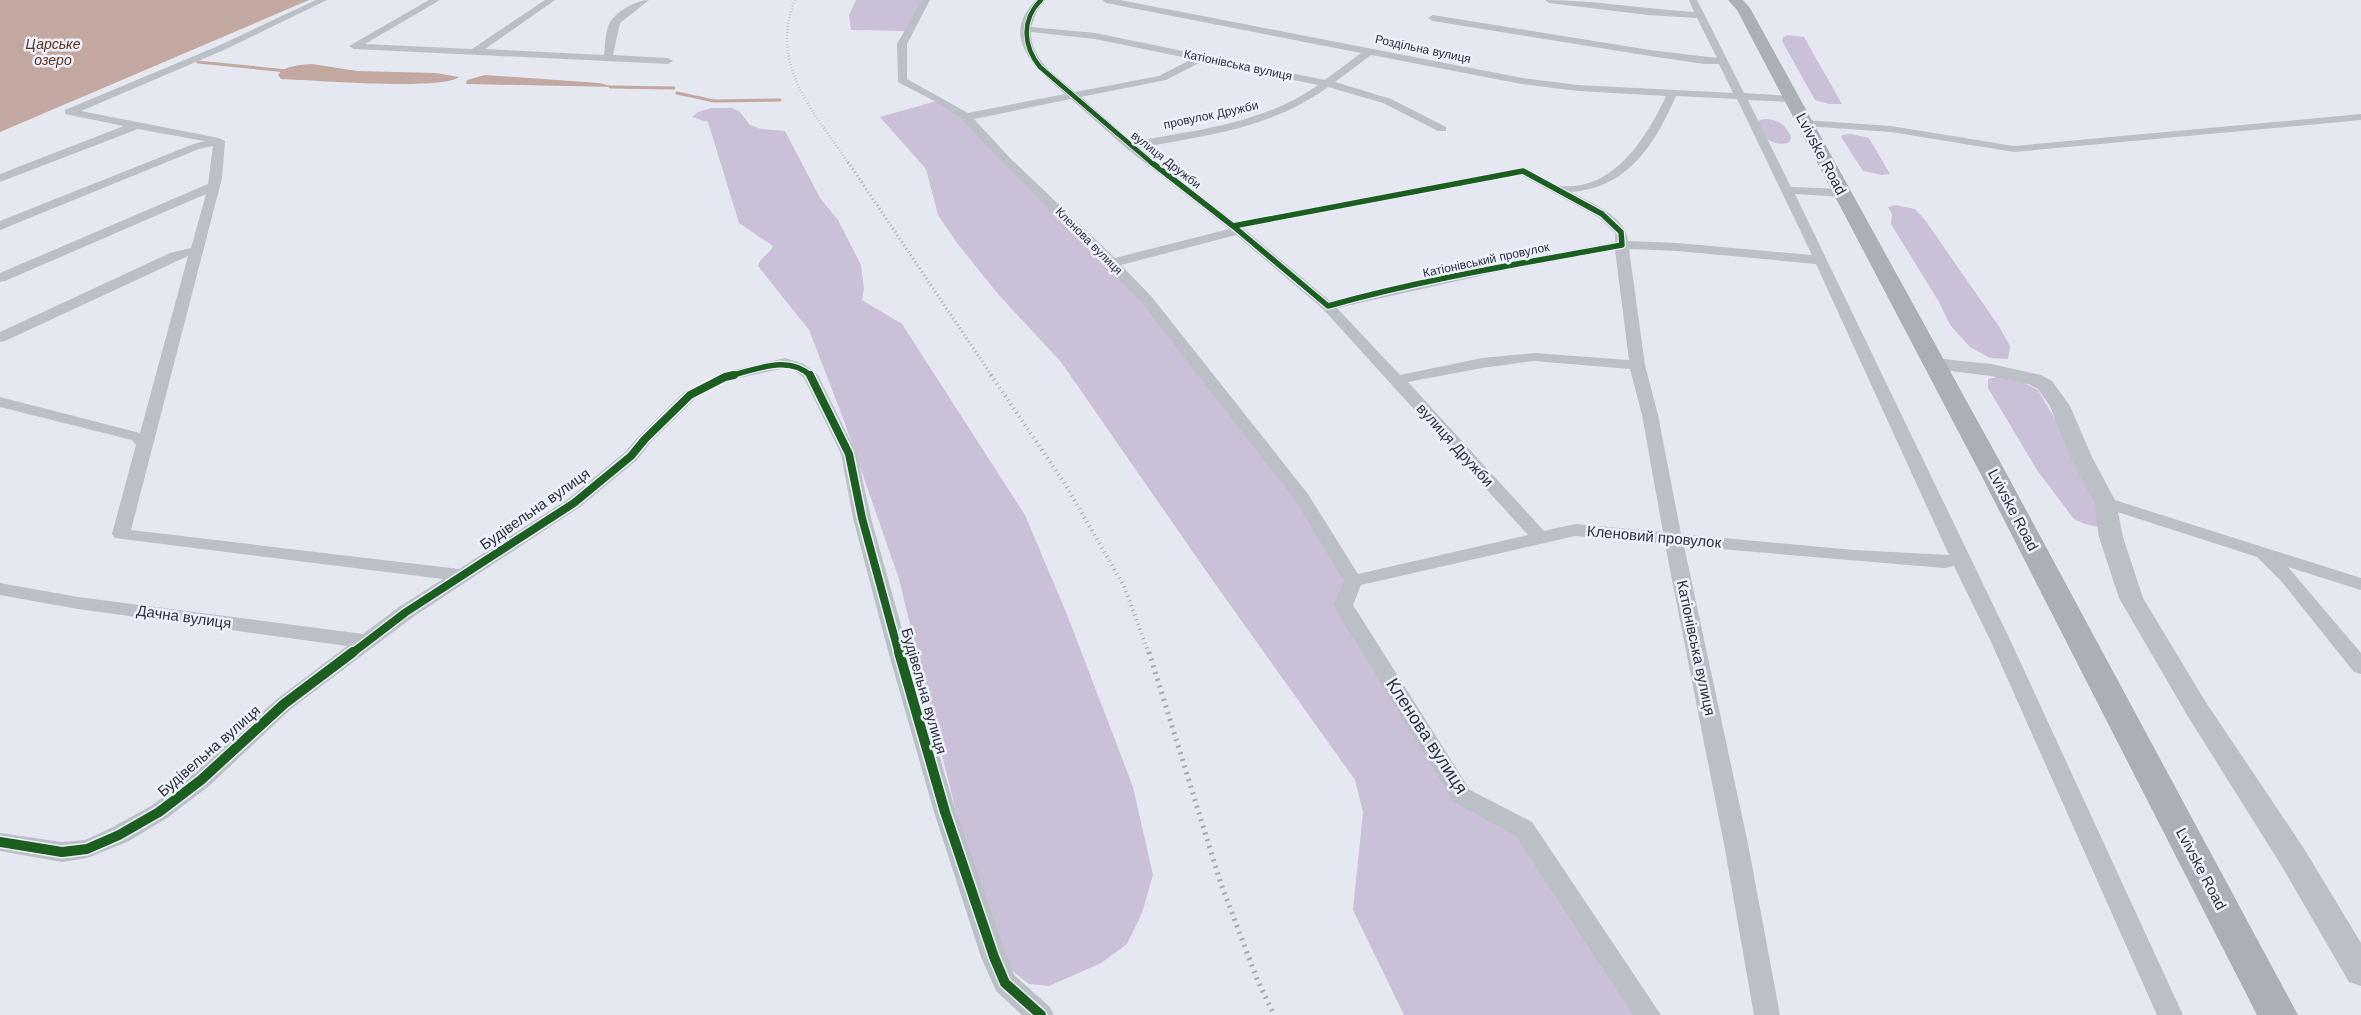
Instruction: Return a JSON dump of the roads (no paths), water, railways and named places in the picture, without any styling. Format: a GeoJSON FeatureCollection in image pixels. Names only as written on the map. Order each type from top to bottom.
{"type":"FeatureCollection","features":[{"type":"Feature","properties":{"kind":"main road","name":"Lvivske Road"},"geometry":{"type":"LineString","coordinates":[[1741,3],[2278,1015]]}},
{"type":"Feature","properties":{"kind":"street"},"geometry":{"type":"LineString","coordinates":[[219,141],[69,112],[221,48],[322,0]]}},
{"type":"Feature","properties":{"kind":"street"},"geometry":{"type":"LineString","coordinates":[[436,0],[354,46],[668,61]]}},
{"type":"Feature","properties":{"kind":"street"},"geometry":{"type":"LineString","coordinates":[[474,52],[550,0]]}},
{"type":"Feature","properties":{"kind":"street"},"geometry":{"type":"LineString","coordinates":[[608,58],[613,26],[616,21],[646,0]]}},
{"type":"Feature","properties":{"kind":"street","name":"Кленова вулиця"},"geometry":{"type":"LineString","coordinates":[[926,0],[902,44],[902,80],[940,100],[966,117],[1006,160],[1112,263],[1187,349],[1302,498],[1352,581],[1342,604],[1462,796],[1524,829],[1648,1015]]}},
{"type":"Feature","properties":{"kind":"street","name":"вулиця Дружби"},"geometry":{"type":"LineString","coordinates":[[1042,0],[1029,12],[1027,29],[1029,53],[1040,67],[1130,146],[1236,229],[1343,302],[1339,320],[1397,380],[1541,539]]}},
{"type":"Feature","properties":{"kind":"street","name":"Роздільна вулиця"},"geometry":{"type":"LineString","coordinates":[[1106,0],[1522,81],[1578,88],[1791,99]]}},
{"type":"Feature","properties":{"kind":"street"},"geometry":{"type":"LineString","coordinates":[[1549,0],[1639,11],[1699,15]]}},
{"type":"Feature","properties":{"kind":"street"},"geometry":{"type":"LineString","coordinates":[[1693,0],[1721,61],[1821,260],[1960,560],[2002,644],[2170,1015]]}},
{"type":"Feature","properties":{"kind":"street"},"geometry":{"type":"LineString","coordinates":[[1433,18],[1650,53],[1704,61],[1721,61]]}},
{"type":"Feature","properties":{"kind":"street","name":"Катіонівська вулиця"},"geometry":{"type":"LineString","coordinates":[[1027,29],[1095,36],[1326,83],[1388,101],[1442,129]]}},
{"type":"Feature","properties":{"kind":"street","name":"провулок Дружби"},"geometry":{"type":"LineString","coordinates":[[1130,146],[1262,118],[1284,110],[1370,51]]}},
{"type":"Feature","properties":{"kind":"street"},"geometry":{"type":"LineString","coordinates":[[966,117],[1162,78],[1201,58]]}},
{"type":"Feature","properties":{"kind":"street"},"geometry":{"type":"LineString","coordinates":[[1559,190],[1602,183],[1614,176],[1651,135],[1672,93]]}},
{"type":"Feature","properties":{"kind":"street"},"geometry":{"type":"LineString","coordinates":[[1804,123],[1891,129],[2014,149],[2361,117]]}},
{"type":"Feature","properties":{"kind":"street"},"geometry":{"type":"LineString","coordinates":[[0,178],[138,125]]}},
{"type":"Feature","properties":{"kind":"street"},"geometry":{"type":"LineString","coordinates":[[219,141],[214,186],[121,534],[461,575]]}},
{"type":"Feature","properties":{"kind":"street"},"geometry":{"type":"LineString","coordinates":[[0,226],[195,147],[219,141]]}},
{"type":"Feature","properties":{"kind":"street","name":"Катіонівська вулиця"},"geometry":{"type":"LineString","coordinates":[[1112,263],[1236,229],[1523,171],[1559,190],[1614,224],[1621,232],[1624,281],[1637,365],[1650,415],[1673,540],[1736,844],[1766,1015]]}},
{"type":"Feature","properties":{"kind":"street"},"geometry":{"type":"LineString","coordinates":[[0,278],[214,186]]}},
{"type":"Feature","properties":{"kind":"street"},"geometry":{"type":"LineString","coordinates":[[1787,190],[1842,193]]}},
{"type":"Feature","properties":{"kind":"street","name":"Катіонівський провулок"},"geometry":{"type":"LineString","coordinates":[[1343,302],[1540,260],[1622,245],[1678,247],[1821,260]]}},
{"type":"Feature","properties":{"kind":"street"},"geometry":{"type":"LineString","coordinates":[[0,338],[175,256],[197,250]]}},
{"type":"Feature","properties":{"kind":"street"},"geometry":{"type":"LineString","coordinates":[[1397,380],[1482,363],[1534,357],[1637,365]]}},
{"type":"Feature","properties":{"kind":"street","name":"Будівельна вулиця"},"geometry":{"type":"LineString","coordinates":[[0,842],[62,852],[88,849],[119,835],[166,807],[201,780],[284,704],[406,612],[574,503],[631,456],[645,439],[690,395],[725,377],[785,363],[799,367],[810,375],[827,406],[849,454],[862,518],[897,647],[945,812],[994,957],[1005,983],[1041,1015]]}},
{"type":"Feature","properties":{"kind":"street"},"geometry":{"type":"LineString","coordinates":[[1934,364],[1991,370],[2034,379],[2045,384],[2060,406],[2081,457],[2105,502],[2111,537],[2131,598],[2196,708],[2292,856],[2361,972]]}},
{"type":"Feature","properties":{"kind":"street"},"geometry":{"type":"LineString","coordinates":[[0,402],[138,437],[145,445]]}},
{"type":"Feature","properties":{"kind":"street"},"geometry":{"type":"LineString","coordinates":[[2105,502],[2361,584]]}},
{"type":"Feature","properties":{"kind":"street","name":"Кленовий провулок"},"geometry":{"type":"LineString","coordinates":[[1352,581],[1575,530],[1907,560],[1944,562],[1960,560]]}},
{"type":"Feature","properties":{"kind":"street"},"geometry":{"type":"LineString","coordinates":[[2262,553],[2289,578],[2361,667]]}},
{"type":"Feature","properties":{"kind":"street","name":"Дачна вулиця"},"geometry":{"type":"LineString","coordinates":[[0,589],[78,603],[368,642]]}},
{"type":"Feature","properties":{"kind":"water","name":"Царське озеро"},"geometry":{"type":"Polygon","coordinates":[[[0,0],[309,0],[0,132],[0,0]]]}},
{"type":"Feature","properties":{"kind":"water"},"geometry":{"type":"Polygon","coordinates":[[[312,64],[357,71],[436,73],[459,77],[449,81],[431,83],[383,84],[281,79],[278,75],[289,67],[312,64]]]}},
{"type":"Feature","properties":{"kind":"water"},"geometry":{"type":"Polygon","coordinates":[[[485,75],[599,83],[616,87],[466,84],[467,80],[485,75]]]}},
{"type":"Feature","properties":{"kind":"waterway"},"geometry":{"type":"LineString","coordinates":[[198,62],[287,71]]}},
{"type":"Feature","properties":{"kind":"waterway"},"geometry":{"type":"LineString","coordinates":[[610,87],[674,88]]}},
{"type":"Feature","properties":{"kind":"waterway"},"geometry":{"type":"LineString","coordinates":[[677,93],[714,101],[780,100]]}},
{"type":"Feature","properties":{"kind":"railway"},"geometry":{"type":"LineString","coordinates":[[795,0],[788,24],[787,46],[791,67],[810,107],[849,164]]}},
{"type":"Feature","properties":{"kind":"railway"},"geometry":{"type":"LineString","coordinates":[[848,162],[992,376]]}},
{"type":"Feature","properties":{"kind":"railway"},"geometry":{"type":"LineString","coordinates":[[991,375],[1065,484],[1124,586],[1149,654]]}},
{"type":"Feature","properties":{"kind":"railway"},"geometry":{"type":"LineString","coordinates":[[1149,652],[1221,884],[1257,979],[1274,1015]]}}]}
